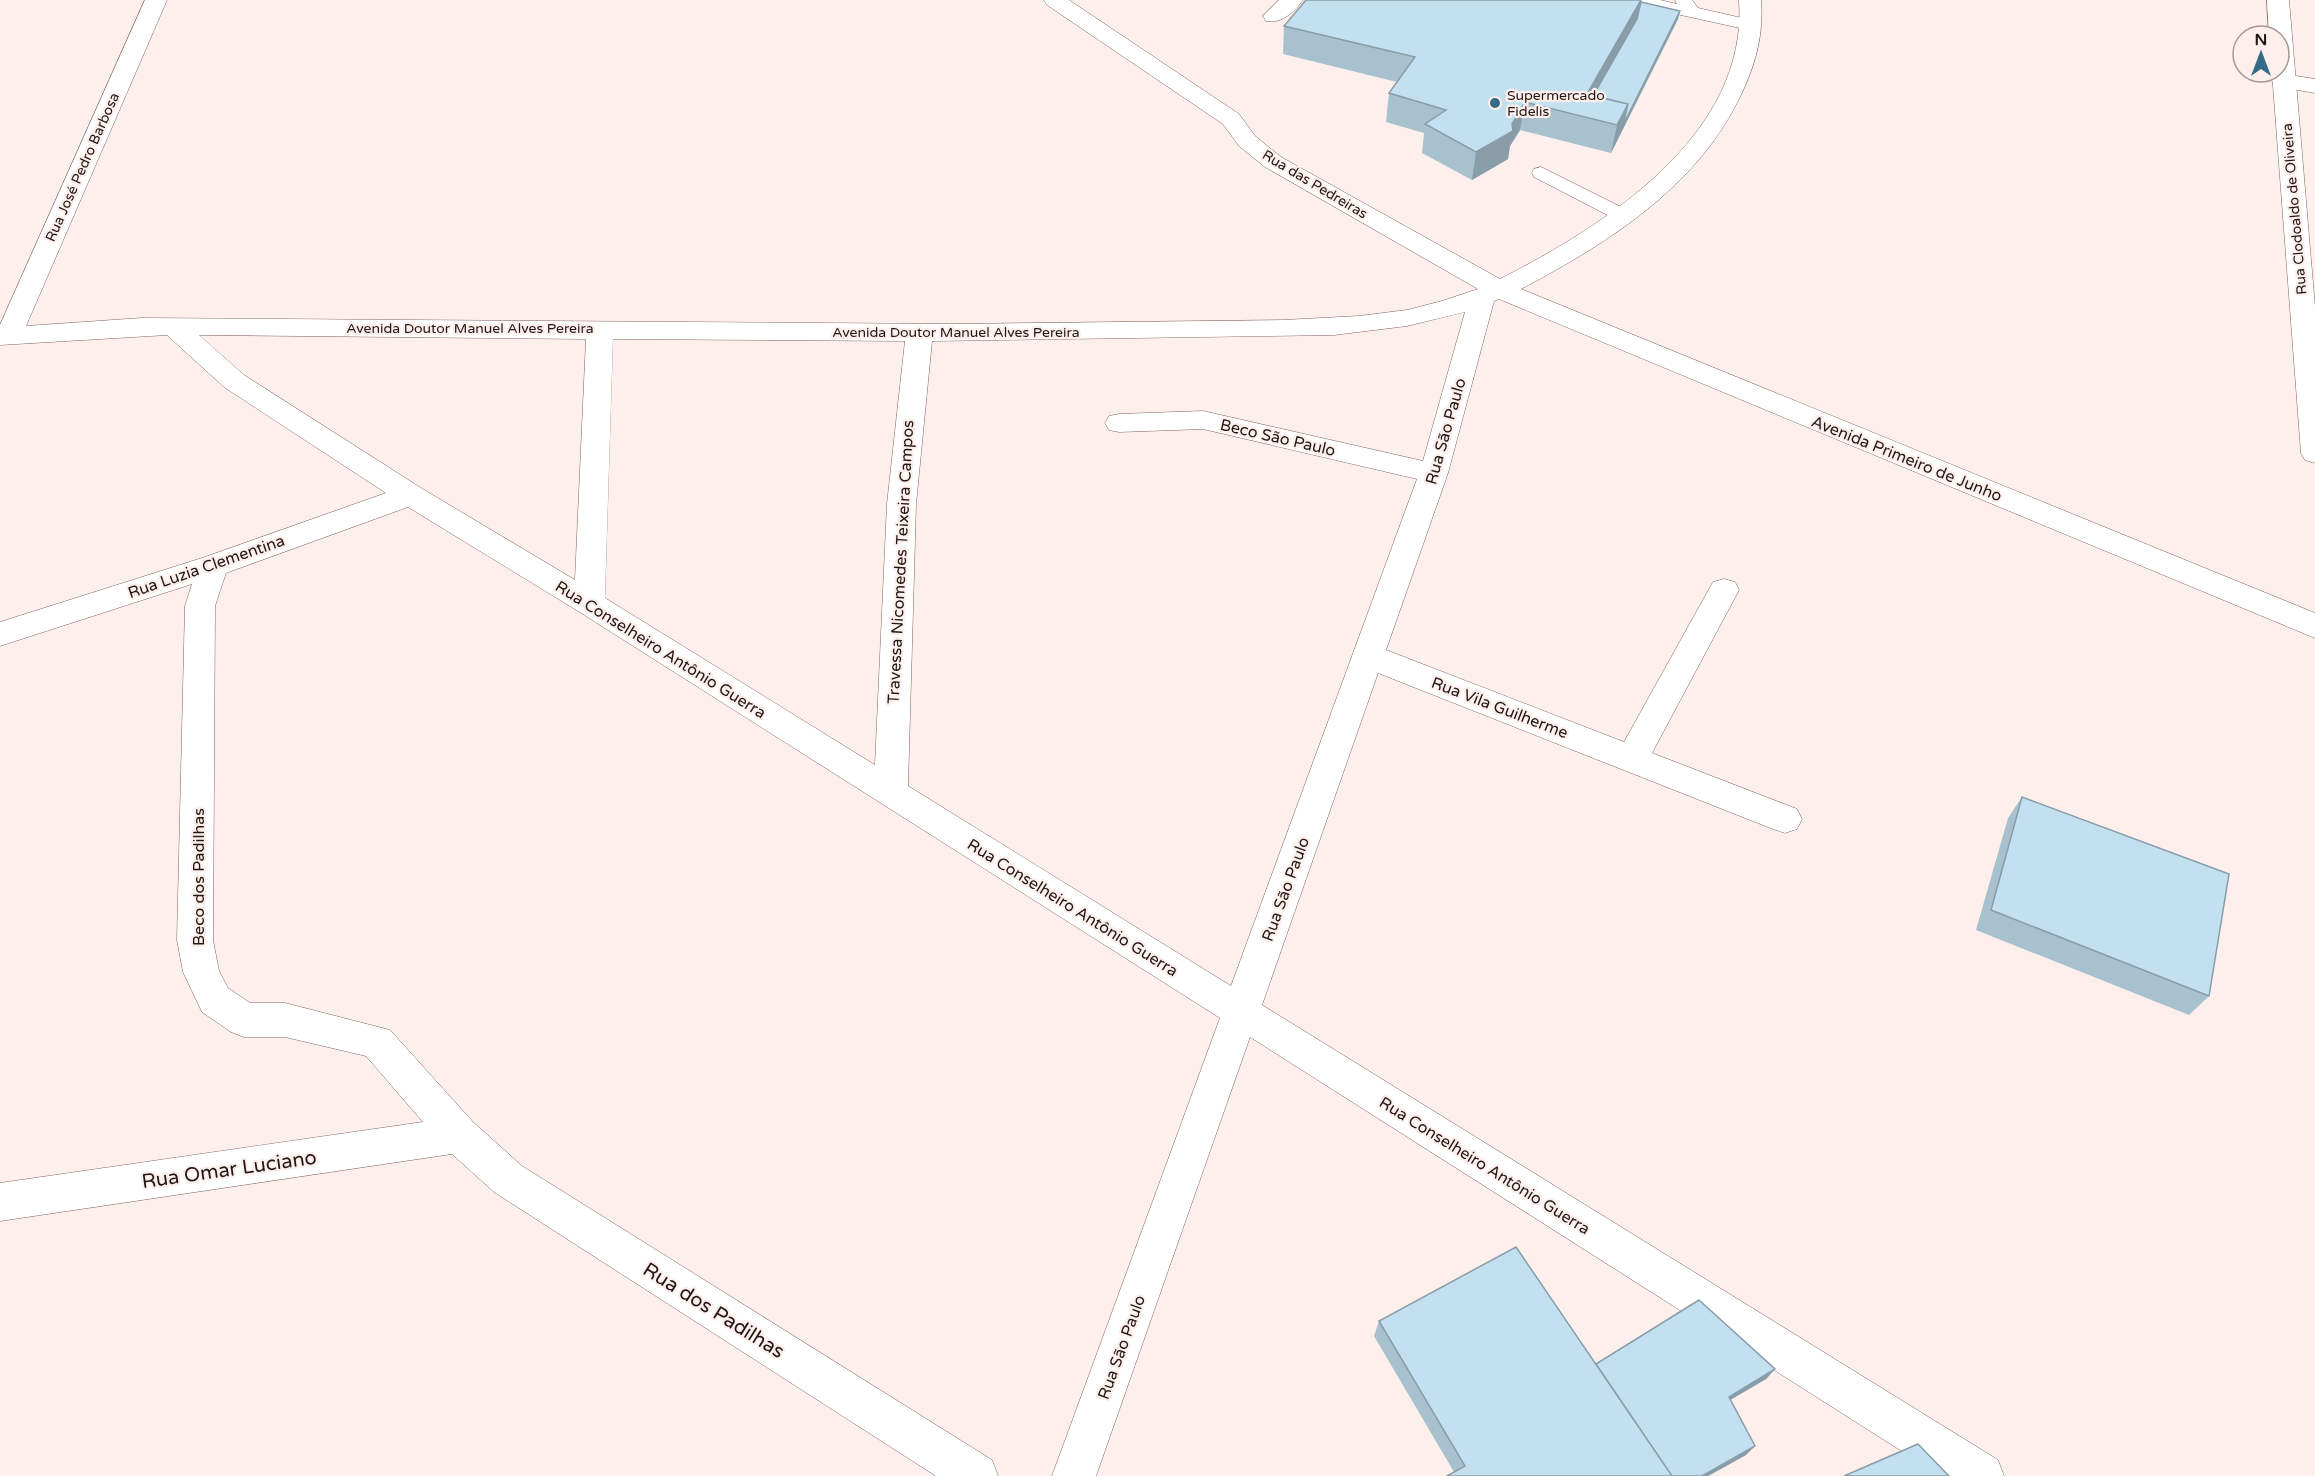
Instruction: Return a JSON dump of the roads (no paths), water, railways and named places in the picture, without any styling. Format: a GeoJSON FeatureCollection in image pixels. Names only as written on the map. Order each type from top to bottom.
{"type":"FeatureCollection","features":[{"type":"Feature","properties":{"kind":"street","name":"Rua José Pedro Barbosa"},"geometry":{"type":"LineString","coordinates":[[4,335],[156,0]]}},
{"type":"Feature","properties":{"kind":"street","name":"Rua das Pedreiras"},"geometry":{"type":"LineString","coordinates":[[1055,0],[1231,119],[1247,141],[1273,162],[1491,294]]}},
{"type":"Feature","properties":{"kind":"street"},"geometry":{"type":"LineString","coordinates":[[1274,16],[1292,0]]}},
{"type":"Feature","properties":{"kind":"street","name":"Rua Clodoaldo de Oliveira"},"geometry":{"type":"LineString","coordinates":[[2278,0],[2279,24]]}},
{"type":"Feature","properties":{"kind":"street","name":"Avenida Doutor Manuel Alves Pereira"},"geometry":{"type":"LineString","coordinates":[[4,335],[142,326],[1067,333],[1275,328],[1387,320],[1427,314],[1491,294],[1536,272],[1624,216],[1664,185],[1691,159],[1713,128],[1748,55],[1749,13]]}},
{"type":"Feature","properties":{"kind":"street"},"geometry":{"type":"LineString","coordinates":[[2291,82],[2315,86]]}},
{"type":"Feature","properties":{"kind":"street","name":"Rua Clodoaldo de Oliveira"},"geometry":{"type":"LineString","coordinates":[[2283,84],[2315,453]]}},
{"type":"Feature","properties":{"kind":"street","name":"Rua São Paulo"},"geometry":{"type":"LineString","coordinates":[[1074,1476],[1434,473],[1491,294]]}},
{"type":"Feature","properties":{"kind":"street","name":"Avenida Primeiro de Junho"},"geometry":{"type":"LineString","coordinates":[[1491,294],[2315,626]]}},
{"type":"Feature","properties":{"kind":"street","name":"Rua Conselheiro Antônio Guerra"},"geometry":{"type":"LineString","coordinates":[[174,327],[234,381],[411,495],[589,603],[1982,1476]]}},
{"type":"Feature","properties":{"kind":"street"},"geometry":{"type":"LineString","coordinates":[[589,603],[600,329]]}},
{"type":"Feature","properties":{"kind":"street","name":"Travessa Nicomedes Teixeira Campos"},"geometry":{"type":"LineString","coordinates":[[891,793],[896,580],[908,413],[920,332]]}},
{"type":"Feature","properties":{"kind":"street","name":"Beco São Paulo"},"geometry":{"type":"LineString","coordinates":[[1119,423],[1203,420],[1434,473]]}},
{"type":"Feature","properties":{"kind":"street","name":"Rua Luzia Clementina"},"geometry":{"type":"LineString","coordinates":[[0,634],[213,566],[411,495]]}},
{"type":"Feature","properties":{"kind":"street","name":"Beco dos Padilhas"},"geometry":{"type":"LineString","coordinates":[[213,566],[200,606],[195,940],[201,972],[215,1000],[244,1020],[285,1020],[377,1042],[459,1135]]}},
{"type":"Feature","properties":{"kind":"street"},"geometry":{"type":"LineString","coordinates":[[1632,759],[1724,590]]}},
{"type":"Feature","properties":{"kind":"street","name":"Rua Vila Guilherme"},"geometry":{"type":"LineString","coordinates":[[1369,656],[1785,819]]}},
{"type":"Feature","properties":{"kind":"street","name":"Rua Omar Luciano"},"geometry":{"type":"LineString","coordinates":[[0,1202],[459,1135]]}},
{"type":"Feature","properties":{"kind":"street","name":"Rua dos Padilhas"},"geometry":{"type":"LineString","coordinates":[[459,1135],[508,1179],[976,1476]]}},
{"type":"Feature","properties":{"kind":"lane"},"geometry":{"type":"LineString","coordinates":[[1637,0],[1749,13]]}},
{"type":"Feature","properties":{"kind":"lane"},"geometry":{"type":"LineString","coordinates":[[1541,173],[1624,216]]}},
{"type":"Feature","properties":{"kind":"place","name":"Supermercado Fidelis"},"geometry":{"type":"Point","coordinates":[1495,103]}}]}
